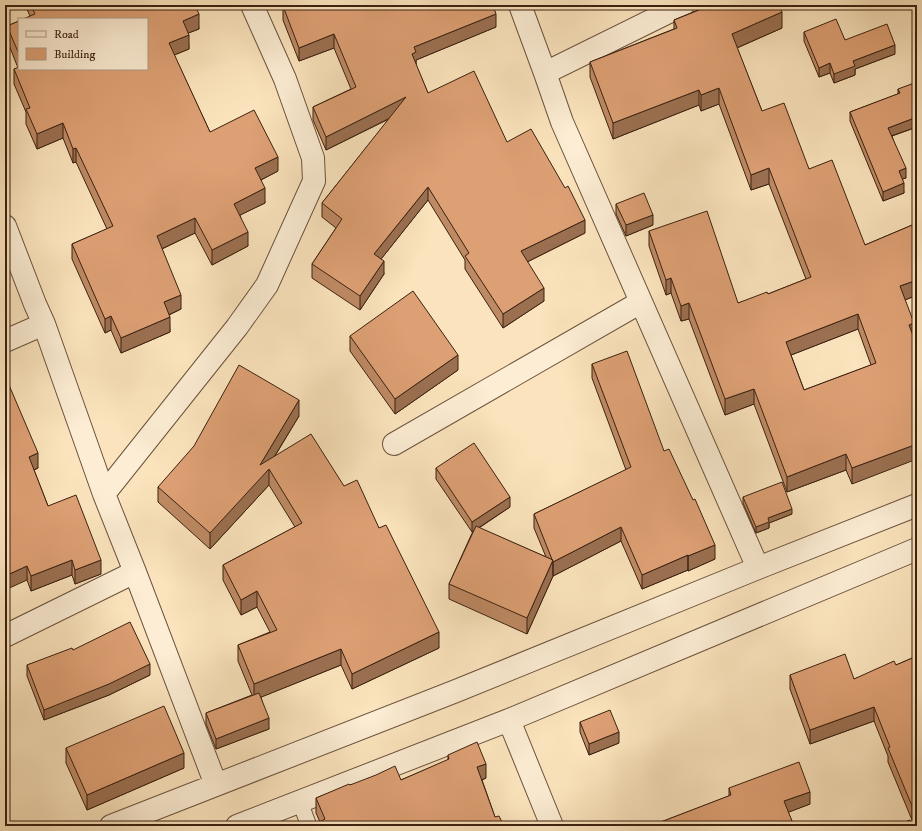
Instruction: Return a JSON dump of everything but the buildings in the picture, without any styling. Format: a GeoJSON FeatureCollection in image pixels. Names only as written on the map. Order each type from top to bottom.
{"type":"FeatureCollection","features":[{"type":"Feature","properties":{"kind":"street"},"geometry":{"type":"LineString","coordinates":[[104,494],[237,327],[267,285],[314,181],[313,158],[285,79],[252,5]]}},
{"type":"Feature","properties":{"kind":"street"},"geometry":{"type":"LineString","coordinates":[[520,5],[562,122],[758,568]]}},
{"type":"Feature","properties":{"kind":"street"},"geometry":{"type":"LineString","coordinates":[[545,72],[683,5]]}},
{"type":"Feature","properties":{"kind":"street"},"geometry":{"type":"LineString","coordinates":[[5,226],[44,324],[104,494],[136,572],[216,785]]}},
{"type":"Feature","properties":{"kind":"street"},"geometry":{"type":"LineString","coordinates":[[394,444],[641,302]]}},
{"type":"Feature","properties":{"kind":"street"},"geometry":{"type":"LineString","coordinates":[[5,341],[44,324]]}},
{"type":"Feature","properties":{"kind":"street"},"geometry":{"type":"LineString","coordinates":[[111,826],[456,691],[758,568],[917,506]]}},
{"type":"Feature","properties":{"kind":"street"},"geometry":{"type":"LineString","coordinates":[[237,826],[509,720],[917,549]]}},
{"type":"Feature","properties":{"kind":"street"},"geometry":{"type":"LineString","coordinates":[[5,636],[136,572]]}},
{"type":"Feature","properties":{"kind":"street"},"geometry":{"type":"LineString","coordinates":[[509,720],[552,826]]}},
{"type":"Feature","properties":{"kind":"lane"},"geometry":{"type":"LineString","coordinates":[[300,802],[309,826]]}}]}
